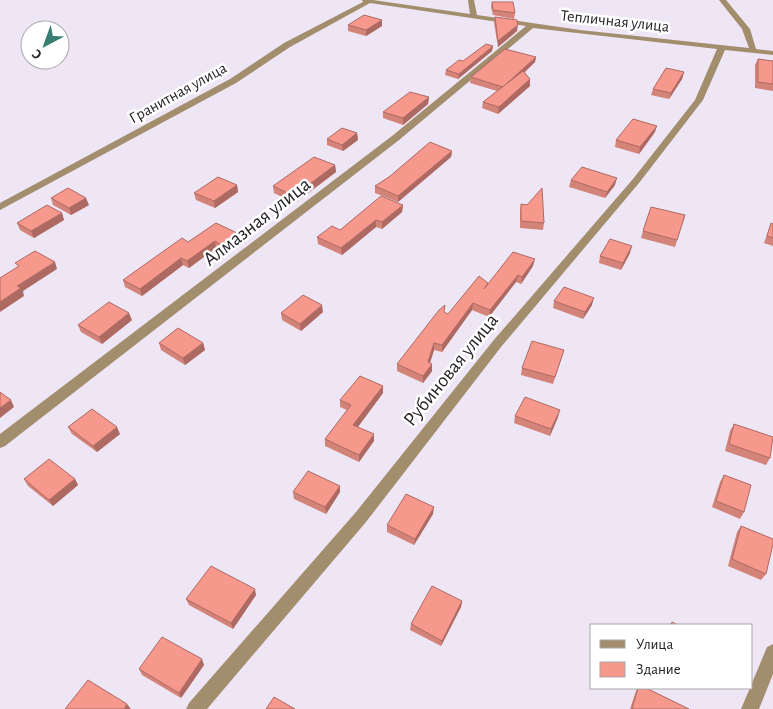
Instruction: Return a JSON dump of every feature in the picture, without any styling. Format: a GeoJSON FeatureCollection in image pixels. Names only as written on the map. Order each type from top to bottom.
{"type":"FeatureCollection","features":[{"type":"Feature","properties":{"kind":"street"},"geometry":{"type":"LineString","coordinates":[[471,0],[474,18]]}},
{"type":"Feature","properties":{"kind":"street"},"geometry":{"type":"LineString","coordinates":[[722,0],[746,29],[753,50]]}},
{"type":"Feature","properties":{"kind":"street","name":"Тепличная улица"},"geometry":{"type":"LineString","coordinates":[[367,1],[532,26],[773,53]]}},
{"type":"Feature","properties":{"kind":"street","name":"Гранитная улица"},"geometry":{"type":"LineString","coordinates":[[0,207],[234,81],[287,45],[367,1]]}},
{"type":"Feature","properties":{"kind":"street","name":"Алмазная улица"},"geometry":{"type":"LineString","coordinates":[[0,442],[113,357],[423,116],[490,63],[532,26]]}},
{"type":"Feature","properties":{"kind":"street","name":"Рубиновая улица"},"geometry":{"type":"LineString","coordinates":[[196,709],[360,517],[496,344],[636,180],[698,100],[722,47]]}},
{"type":"Feature","properties":{"kind":"street"},"geometry":{"type":"LineString","coordinates":[[750,709],[773,653]]}},
{"type":"Feature","properties":{"kind":"building"},"geometry":{"type":"Polygon","coordinates":[[[492,2],[513,2],[515,13],[493,10],[492,2]]]}},
{"type":"Feature","properties":{"kind":"building"},"geometry":{"type":"Polygon","coordinates":[[[364,15],[382,20],[366,30],[348,25],[364,15]]]}},
{"type":"Feature","properties":{"kind":"building"},"geometry":{"type":"Polygon","coordinates":[[[495,17],[517,20],[518,25],[498,41],[495,17]]]}},
{"type":"Feature","properties":{"kind":"building"},"geometry":{"type":"Polygon","coordinates":[[[486,44],[493,46],[459,74],[446,70],[459,60],[463,61],[486,44]]]}},
{"type":"Feature","properties":{"kind":"building"},"geometry":{"type":"Polygon","coordinates":[[[505,49],[536,57],[503,87],[471,77],[505,49]]]}},
{"type":"Feature","properties":{"kind":"building"},"geometry":{"type":"Polygon","coordinates":[[[758,59],[773,61],[773,84],[758,82],[758,59]]]}},
{"type":"Feature","properties":{"kind":"building"},"geometry":{"type":"Polygon","coordinates":[[[666,68],[684,72],[671,93],[653,89],[666,68]]]}},
{"type":"Feature","properties":{"kind":"building"},"geometry":{"type":"Polygon","coordinates":[[[523,71],[530,79],[499,107],[483,102],[523,71]]]}},
{"type":"Feature","properties":{"kind":"building"},"geometry":{"type":"Polygon","coordinates":[[[410,92],[429,97],[403,118],[383,112],[410,92]]]}},
{"type":"Feature","properties":{"kind":"building"},"geometry":{"type":"Polygon","coordinates":[[[633,119],[657,126],[640,147],[616,140],[633,119]]]}},
{"type":"Feature","properties":{"kind":"building"},"geometry":{"type":"Polygon","coordinates":[[[342,128],[357,133],[342,145],[327,139],[342,128]]]}},
{"type":"Feature","properties":{"kind":"building"},"geometry":{"type":"Polygon","coordinates":[[[430,142],[452,151],[398,196],[375,186],[389,177],[430,142]]]}},
{"type":"Feature","properties":{"kind":"building"},"geometry":{"type":"Polygon","coordinates":[[[314,157],[335,165],[294,196],[273,186],[314,157]]]}},
{"type":"Feature","properties":{"kind":"building"},"geometry":{"type":"Polygon","coordinates":[[[582,167],[617,178],[607,192],[571,180],[582,167]]]}},
{"type":"Feature","properties":{"kind":"building"},"geometry":{"type":"Polygon","coordinates":[[[218,177],[237,185],[214,201],[194,193],[218,177]]]}},
{"type":"Feature","properties":{"kind":"building"},"geometry":{"type":"Polygon","coordinates":[[[68,188],[86,198],[69,208],[51,198],[68,188]]]}},
{"type":"Feature","properties":{"kind":"building"},"geometry":{"type":"Polygon","coordinates":[[[542,188],[544,223],[521,221],[521,204],[527,205],[542,188]]]}},
{"type":"Feature","properties":{"kind":"building"},"geometry":{"type":"Polygon","coordinates":[[[381,196],[403,205],[382,222],[376,220],[341,248],[317,237],[332,226],[340,230],[381,196]]]}},
{"type":"Feature","properties":{"kind":"building"},"geometry":{"type":"Polygon","coordinates":[[[47,205],[62,213],[31,231],[17,223],[47,205]]]}},
{"type":"Feature","properties":{"kind":"building"},"geometry":{"type":"Polygon","coordinates":[[[651,207],[685,215],[677,240],[643,231],[651,207]]]}},
{"type":"Feature","properties":{"kind":"building"},"geometry":{"type":"Polygon","coordinates":[[[216,223],[237,233],[221,245],[215,241],[187,261],[181,258],[140,289],[123,280],[182,238],[188,242],[216,223]]]}},
{"type":"Feature","properties":{"kind":"building"},"geometry":{"type":"Polygon","coordinates":[[[771,223],[773,224],[773,238],[767,236],[771,223]]]}},
{"type":"Feature","properties":{"kind":"building"},"geometry":{"type":"Polygon","coordinates":[[[610,239],[632,246],[623,263],[600,256],[610,239]]]}},
{"type":"Feature","properties":{"kind":"building"},"geometry":{"type":"Polygon","coordinates":[[[35,251],[55,262],[17,286],[21,288],[0,302],[0,278],[19,266],[15,263],[35,251]]]}},
{"type":"Feature","properties":{"kind":"building"},"geometry":{"type":"Polygon","coordinates":[[[513,252],[535,259],[522,277],[518,275],[490,310],[473,303],[442,345],[434,343],[428,362],[432,364],[423,376],[397,364],[439,310],[445,305],[444,312],[448,314],[479,276],[488,283],[484,289],[513,252]]]}},
{"type":"Feature","properties":{"kind":"building"},"geometry":{"type":"Polygon","coordinates":[[[564,287],[594,298],[585,312],[554,301],[564,287]]]}},
{"type":"Feature","properties":{"kind":"building"},"geometry":{"type":"Polygon","coordinates":[[[303,295],[322,305],[300,324],[281,313],[303,295]]]}},
{"type":"Feature","properties":{"kind":"building"},"geometry":{"type":"Polygon","coordinates":[[[109,302],[129,313],[99,337],[78,325],[109,302]]]}},
{"type":"Feature","properties":{"kind":"building"},"geometry":{"type":"Polygon","coordinates":[[[178,328],[203,343],[183,358],[159,343],[178,328]]]}},
{"type":"Feature","properties":{"kind":"building"},"geometry":{"type":"Polygon","coordinates":[[[532,341],[564,350],[555,377],[522,368],[532,341]]]}},
{"type":"Feature","properties":{"kind":"building"},"geometry":{"type":"Polygon","coordinates":[[[360,376],[383,386],[353,425],[374,434],[359,455],[325,439],[351,405],[340,400],[360,376]]]}},
{"type":"Feature","properties":{"kind":"building"},"geometry":{"type":"Polygon","coordinates":[[[0,392],[11,400],[0,408],[0,392]]]}},
{"type":"Feature","properties":{"kind":"building"},"geometry":{"type":"Polygon","coordinates":[[[525,397],[560,410],[551,429],[515,416],[525,397]]]}},
{"type":"Feature","properties":{"kind":"building"},"geometry":{"type":"Polygon","coordinates":[[[92,409],[117,427],[93,446],[68,427],[92,409]]]}},
{"type":"Feature","properties":{"kind":"building"},"geometry":{"type":"Polygon","coordinates":[[[734,424],[773,437],[770,458],[729,444],[734,424]]]}},
{"type":"Feature","properties":{"kind":"building"},"geometry":{"type":"Polygon","coordinates":[[[49,459],[75,479],[49,500],[24,479],[49,459]]]}},
{"type":"Feature","properties":{"kind":"building"},"geometry":{"type":"Polygon","coordinates":[[[308,471],[340,486],[325,507],[293,492],[308,471]]]}},
{"type":"Feature","properties":{"kind":"building"},"geometry":{"type":"Polygon","coordinates":[[[724,475],[751,485],[744,512],[716,501],[724,475]]]}},
{"type":"Feature","properties":{"kind":"building"},"geometry":{"type":"Polygon","coordinates":[[[406,494],[434,507],[415,539],[387,525],[406,494]]]}},
{"type":"Feature","properties":{"kind":"building"},"geometry":{"type":"Polygon","coordinates":[[[741,526],[773,539],[766,574],[732,559],[741,526]]]}},
{"type":"Feature","properties":{"kind":"building"},"geometry":{"type":"Polygon","coordinates":[[[211,566],[255,589],[231,623],[186,599],[211,566]]]}},
{"type":"Feature","properties":{"kind":"building"},"geometry":{"type":"Polygon","coordinates":[[[432,586],[462,601],[442,641],[411,624],[432,586]]]}},
{"type":"Feature","properties":{"kind":"building"},"geometry":{"type":"Polygon","coordinates":[[[162,637],[202,659],[179,693],[139,669],[162,637]]]}},
{"type":"Feature","properties":{"kind":"building"},"geometry":{"type":"Polygon","coordinates":[[[88,680],[127,704],[124,709],[65,709],[88,680]]]}},
{"type":"Feature","properties":{"kind":"building"},"geometry":{"type":"Polygon","coordinates":[[[638,689],[648,689],[689,709],[632,709],[638,689]]]}},
{"type":"Feature","properties":{"kind":"building"},"geometry":{"type":"Polygon","coordinates":[[[274,697],[295,709],[266,709],[274,697]]]}}]}
